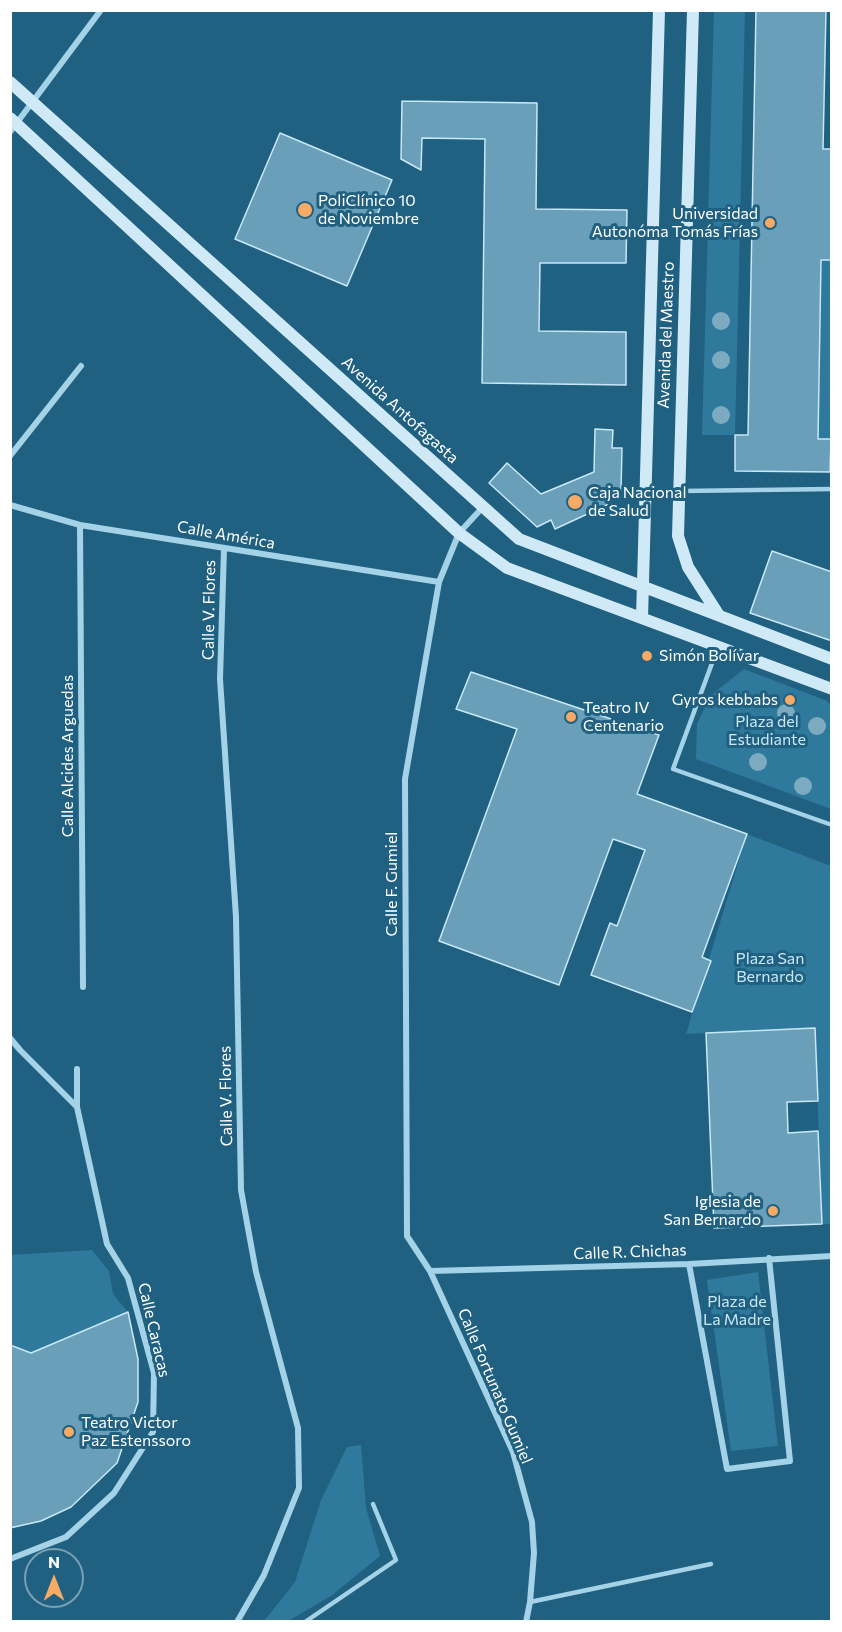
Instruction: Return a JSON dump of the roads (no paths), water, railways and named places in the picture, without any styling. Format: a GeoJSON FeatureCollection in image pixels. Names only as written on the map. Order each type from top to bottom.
{"type":"FeatureCollection","features":[{"type":"Feature","properties":{"kind":"street"},"geometry":{"type":"LineString","coordinates":[[101,10],[33,102],[12,124],[459,533],[507,568],[831,689]]}},
{"type":"Feature","properties":{"kind":"street","name":"Avenida del Maestro"},"geometry":{"type":"LineString","coordinates":[[642,618],[659,10]]}},
{"type":"Feature","properties":{"kind":"street","name":"Avenida del Maestro"},"geometry":{"type":"LineString","coordinates":[[693,10],[678,536],[687,567],[718,614]]}},
{"type":"Feature","properties":{"kind":"street","name":"Avenida Antofagasta"},"geometry":{"type":"LineString","coordinates":[[10,82],[519,539],[831,659]]}},
{"type":"Feature","properties":{"kind":"street"},"geometry":{"type":"LineString","coordinates":[[10,456],[81,366]]}},
{"type":"Feature","properties":{"kind":"street","name":"Calle América"},"geometry":{"type":"LineString","coordinates":[[10,505],[80,525],[439,582]]}},
{"type":"Feature","properties":{"kind":"street","name":"Calle F. Gumiel"},"geometry":{"type":"LineString","coordinates":[[430,1271],[407,1236],[405,779],[439,582],[459,533],[483,507]]}},
{"type":"Feature","properties":{"kind":"street","name":"Calle Alcides Arguedas"},"geometry":{"type":"LineString","coordinates":[[80,525],[83,987]]}},
{"type":"Feature","properties":{"kind":"street","name":"Calle V. Flores"},"geometry":{"type":"LineString","coordinates":[[224,549],[220,679],[236,917],[241,1190],[256,1272],[298,1428],[299,1488],[264,1575],[237,1622]]}},
{"type":"Feature","properties":{"kind":"street"},"geometry":{"type":"LineString","coordinates":[[10,1038],[77,1107]]}},
{"type":"Feature","properties":{"kind":"street"},"geometry":{"type":"LineString","coordinates":[[77,1069],[77,1107]]}},
{"type":"Feature","properties":{"kind":"street","name":"Calle Caracas"},"geometry":{"type":"LineString","coordinates":[[10,1559],[66,1537],[114,1493],[153,1432],[153,1373],[128,1278],[107,1244],[77,1107]]}},
{"type":"Feature","properties":{"kind":"street","name":"Calle R. Chichas"},"geometry":{"type":"LineString","coordinates":[[430,1271],[689,1264],[831,1256]]}},
{"type":"Feature","properties":{"kind":"street"},"geometry":{"type":"LineString","coordinates":[[689,1264],[727,1469],[790,1461],[769,1258]]}},
{"type":"Feature","properties":{"kind":"street","name":"Calle Fortunato Gumiel"},"geometry":{"type":"LineString","coordinates":[[430,1271],[513,1452],[532,1522],[534,1553],[526,1622]]}},
{"type":"Feature","properties":{"kind":"lane"},"geometry":{"type":"LineString","coordinates":[[678,491],[831,489]]}},
{"type":"Feature","properties":{"kind":"lane"},"geometry":{"type":"LineString","coordinates":[[718,647],[673,769],[831,825]]}},
{"type":"Feature","properties":{"kind":"lane"},"geometry":{"type":"LineString","coordinates":[[305,1622],[396,1560],[374,1503]]}},
{"type":"Feature","properties":{"kind":"lane"},"geometry":{"type":"LineString","coordinates":[[530,1602],[711,1564]]}},
{"type":"Feature","properties":{"kind":"place","name":"PoliClínico 10 de Noviembre"},"geometry":{"type":"Point","coordinates":[305,210]}},
{"type":"Feature","properties":{"kind":"place","name":"Universidad Autonóma Tomás Frías"},"geometry":{"type":"Point","coordinates":[770,223]}},
{"type":"Feature","properties":{"kind":"place","name":"Caja Nacional de Salud"},"geometry":{"type":"Point","coordinates":[575,502]}},
{"type":"Feature","properties":{"kind":"place","name":"Simón Bolívar"},"geometry":{"type":"Point","coordinates":[647,656]}},
{"type":"Feature","properties":{"kind":"place","name":"Gyros kebbabs"},"geometry":{"type":"Point","coordinates":[790,700]}},
{"type":"Feature","properties":{"kind":"place","name":"Teatro IV Centenario"},"geometry":{"type":"Point","coordinates":[571,717]}},
{"type":"Feature","properties":{"kind":"place","name":"Iglesia de San Bernardo"},"geometry":{"type":"Point","coordinates":[773,1211]}},
{"type":"Feature","properties":{"kind":"place","name":"Teatro Victor Paz Estenssoro"},"geometry":{"type":"Point","coordinates":[69,1432]}},
{"type":"Feature","properties":{"kind":"park label","name":"Plaza del Estudiante"},"geometry":{"type":"Point","coordinates":[767,731]}},
{"type":"Feature","properties":{"kind":"park label","name":"Plaza San Bernardo"},"geometry":{"type":"Point","coordinates":[770,968]}},
{"type":"Feature","properties":{"kind":"park label","name":"Plaza de La Madre"},"geometry":{"type":"Point","coordinates":[737,1311]}}]}
